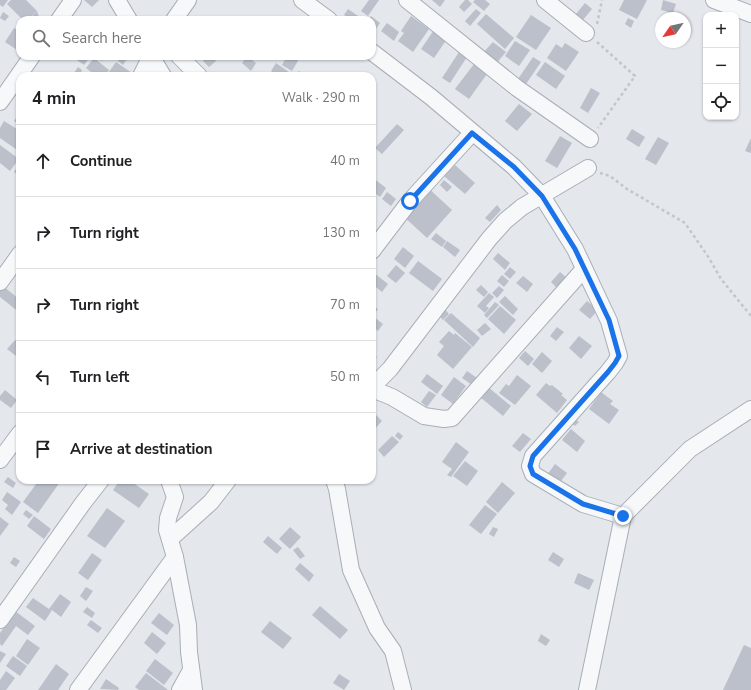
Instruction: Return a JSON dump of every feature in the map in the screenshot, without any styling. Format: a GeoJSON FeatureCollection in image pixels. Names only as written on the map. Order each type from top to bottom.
{"type":"FeatureCollection","features":[{"type":"Feature","properties":{"kind":"street"},"geometry":{"type":"LineString","coordinates":[[62,16],[73,0]]}},
{"type":"Feature","properties":{"kind":"street"},"geometry":{"type":"LineString","coordinates":[[117,0],[127,16]]}},
{"type":"Feature","properties":{"kind":"street"},"geometry":{"type":"LineString","coordinates":[[177,16],[188,0]]}},
{"type":"Feature","properties":{"kind":"street"},"geometry":{"type":"LineString","coordinates":[[302,0],[324,16]]}},
{"type":"Feature","properties":{"kind":"street"},"geometry":{"type":"LineString","coordinates":[[407,0],[517,88],[590,139]]}},
{"type":"Feature","properties":{"kind":"street"},"geometry":{"type":"LineString","coordinates":[[545,0],[586,33]]}},
{"type":"Feature","properties":{"kind":"street"},"geometry":{"type":"LineString","coordinates":[[714,0],[751,14]]}},
{"type":"Feature","properties":{"kind":"street"},"geometry":{"type":"LineString","coordinates":[[376,55],[431,97],[514,167],[542,196],[575,249],[609,320],[619,356],[612,368],[533,456],[530,466],[533,474],[583,504],[623,516]]}},
{"type":"Feature","properties":{"kind":"street"},"geometry":{"type":"LineString","coordinates":[[21,72],[29,60]]}},
{"type":"Feature","properties":{"kind":"street"},"geometry":{"type":"LineString","coordinates":[[143,72],[149,60]]}},
{"type":"Feature","properties":{"kind":"street"},"geometry":{"type":"LineString","coordinates":[[153,60],[161,72]]}},
{"type":"Feature","properties":{"kind":"street"},"geometry":{"type":"LineString","coordinates":[[183,60],[194,72]]}},
{"type":"Feature","properties":{"kind":"street"},"geometry":{"type":"LineString","coordinates":[[0,102],[16,79]]}},
{"type":"Feature","properties":{"kind":"street"},"geometry":{"type":"LineString","coordinates":[[376,246],[410,201],[472,133]]}},
{"type":"Feature","properties":{"kind":"street"},"geometry":{"type":"LineString","coordinates":[[376,384],[390,369],[505,220],[522,207],[588,168]]}},
{"type":"Feature","properties":{"kind":"street"},"geometry":{"type":"LineString","coordinates":[[0,282],[16,260]]}},
{"type":"Feature","properties":{"kind":"street"},"geometry":{"type":"LineString","coordinates":[[376,390],[392,397],[424,416],[444,419],[452,418],[584,269]]}},
{"type":"Feature","properties":{"kind":"street"},"geometry":{"type":"LineString","coordinates":[[587,690],[623,516],[690,449],[751,409]]}},
{"type":"Feature","properties":{"kind":"street"},"geometry":{"type":"LineString","coordinates":[[0,460],[16,438]]}},
{"type":"Feature","properties":{"kind":"street"},"geometry":{"type":"LineString","coordinates":[[0,620],[98,484]]}},
{"type":"Feature","properties":{"kind":"street"},"geometry":{"type":"LineString","coordinates":[[171,484],[175,497],[168,518],[167,530],[188,625],[194,690]]}},
{"type":"Feature","properties":{"kind":"street"},"geometry":{"type":"LineString","coordinates":[[170,539],[211,502],[225,484]]}},
{"type":"Feature","properties":{"kind":"street"},"geometry":{"type":"LineString","coordinates":[[335,484],[351,570],[377,628],[393,651],[403,690]]}},
{"type":"Feature","properties":{"kind":"street"},"geometry":{"type":"LineString","coordinates":[[78,690],[174,557]]}},
{"type":"Feature","properties":{"kind":"street"},"geometry":{"type":"LineString","coordinates":[[180,690],[191,670]]}},
{"type":"Feature","properties":{"kind":"path"},"geometry":{"type":"LineString","coordinates":[[590,139],[635,76],[586,33],[596,27],[602,0]]}},
{"type":"Feature","properties":{"kind":"path"},"geometry":{"type":"LineString","coordinates":[[588,168],[610,176],[627,189],[685,223],[709,258],[721,279],[751,316]]}},
{"type":"Feature","properties":{"kind":"building"},"geometry":{"type":"Polygon","coordinates":[[[0,0],[8,0],[3,7],[0,5],[0,0]]]}},
{"type":"Feature","properties":{"kind":"building"},"geometry":{"type":"Polygon","coordinates":[[[11,0],[26,0],[37,11],[32,16],[19,16],[7,4],[11,0]]]}},
{"type":"Feature","properties":{"kind":"building"},"geometry":{"type":"Polygon","coordinates":[[[84,0],[99,0],[92,7],[84,0]]]}},
{"type":"Feature","properties":{"kind":"building"},"geometry":{"type":"Polygon","coordinates":[[[369,0],[379,0],[368,16],[361,11],[369,0]]]}},
{"type":"Feature","properties":{"kind":"building"},"geometry":{"type":"Polygon","coordinates":[[[432,0],[445,0],[440,7],[432,0]]]}},
{"type":"Feature","properties":{"kind":"building"},"geometry":{"type":"Polygon","coordinates":[[[465,0],[468,0],[472,4],[464,12],[459,7],[465,0]]]}},
{"type":"Feature","properties":{"kind":"building"},"geometry":{"type":"Polygon","coordinates":[[[475,0],[485,0],[490,4],[484,11],[473,2],[475,0]]]}},
{"type":"Feature","properties":{"kind":"building"},"geometry":{"type":"Polygon","coordinates":[[[624,0],[647,0],[637,19],[619,10],[624,0]]]}},
{"type":"Feature","properties":{"kind":"building"},"geometry":{"type":"Polygon","coordinates":[[[663,0],[676,4],[673,12],[661,10],[663,0]]]}},
{"type":"Feature","properties":{"kind":"building"},"geometry":{"type":"Polygon","coordinates":[[[585,3],[592,9],[583,20],[576,14],[585,3]]]}},
{"type":"Feature","properties":{"kind":"building"},"geometry":{"type":"Polygon","coordinates":[[[348,9],[358,16],[346,16],[344,15],[348,9]]]}},
{"type":"Feature","properties":{"kind":"building"},"geometry":{"type":"Polygon","coordinates":[[[476,9],[481,13],[470,26],[465,21],[476,9]]]}},
{"type":"Feature","properties":{"kind":"building"},"geometry":{"type":"Polygon","coordinates":[[[37,11],[39,16],[33,16],[37,11]]]}},
{"type":"Feature","properties":{"kind":"building"},"geometry":{"type":"Polygon","coordinates":[[[3,12],[9,16],[5,21],[0,18],[3,12]]]}},
{"type":"Feature","properties":{"kind":"building"},"geometry":{"type":"Polygon","coordinates":[[[486,14],[514,38],[505,49],[477,24],[486,14]]]}},
{"type":"Feature","properties":{"kind":"building"},"geometry":{"type":"Polygon","coordinates":[[[531,15],[551,28],[536,50],[516,37],[531,15]]]}},
{"type":"Feature","properties":{"kind":"building"},"geometry":{"type":"Polygon","coordinates":[[[411,16],[429,29],[413,52],[398,41],[404,33],[401,31],[411,16]]]}},
{"type":"Feature","properties":{"kind":"building"},"geometry":{"type":"Polygon","coordinates":[[[628,18],[634,21],[631,28],[625,24],[628,18]]]}},
{"type":"Feature","properties":{"kind":"building"},"geometry":{"type":"Polygon","coordinates":[[[376,20],[380,23],[376,29],[376,20]]]}},
{"type":"Feature","properties":{"kind":"building"},"geometry":{"type":"Polygon","coordinates":[[[387,23],[399,32],[394,41],[381,31],[387,23]]]}},
{"type":"Feature","properties":{"kind":"building"},"geometry":{"type":"Polygon","coordinates":[[[14,28],[16,29],[16,49],[5,42],[14,28]]]}},
{"type":"Feature","properties":{"kind":"building"},"geometry":{"type":"Polygon","coordinates":[[[434,30],[447,39],[434,58],[421,49],[434,30]]]}},
{"type":"Feature","properties":{"kind":"building"},"geometry":{"type":"Polygon","coordinates":[[[515,41],[530,50],[519,66],[505,56],[515,41]]]}},
{"type":"Feature","properties":{"kind":"building"},"geometry":{"type":"Polygon","coordinates":[[[493,42],[506,52],[495,65],[482,54],[493,42]]]}},
{"type":"Feature","properties":{"kind":"building"},"geometry":{"type":"Polygon","coordinates":[[[565,43],[579,52],[566,71],[547,58],[556,44],[562,48],[565,43]]]}},
{"type":"Feature","properties":{"kind":"building"},"geometry":{"type":"Polygon","coordinates":[[[459,52],[467,57],[450,83],[442,78],[459,52]]]}},
{"type":"Feature","properties":{"kind":"building"},"geometry":{"type":"Polygon","coordinates":[[[533,57],[541,62],[526,84],[518,79],[533,57]]]}},
{"type":"Feature","properties":{"kind":"building"},"geometry":{"type":"Polygon","coordinates":[[[77,60],[88,60],[84,65],[77,60]]]}},
{"type":"Feature","properties":{"kind":"building"},"geometry":{"type":"Polygon","coordinates":[[[92,60],[96,60],[109,70],[108,72],[91,72],[86,68],[92,60]]]}},
{"type":"Feature","properties":{"kind":"building"},"geometry":{"type":"Polygon","coordinates":[[[119,60],[126,60],[123,65],[119,60]]]}},
{"type":"Feature","properties":{"kind":"building"},"geometry":{"type":"Polygon","coordinates":[[[215,60],[216,61],[209,67],[203,61],[215,60]]]}},
{"type":"Feature","properties":{"kind":"building"},"geometry":{"type":"Polygon","coordinates":[[[244,60],[252,60],[256,63],[251,71],[242,63],[244,60]]]}},
{"type":"Feature","properties":{"kind":"building"},"geometry":{"type":"Polygon","coordinates":[[[285,60],[298,60],[292,71],[282,65],[285,60]]]}},
{"type":"Feature","properties":{"kind":"building"},"geometry":{"type":"Polygon","coordinates":[[[116,62],[131,72],[109,72],[116,62]]]}},
{"type":"Feature","properties":{"kind":"building"},"geometry":{"type":"Polygon","coordinates":[[[545,62],[565,76],[556,89],[536,75],[545,62]]]}},
{"type":"Feature","properties":{"kind":"building"},"geometry":{"type":"Polygon","coordinates":[[[276,63],[289,72],[272,72],[271,71],[276,63]]]}},
{"type":"Feature","properties":{"kind":"building"},"geometry":{"type":"Polygon","coordinates":[[[474,64],[487,74],[469,99],[455,89],[474,64]]]}},
{"type":"Feature","properties":{"kind":"building"},"geometry":{"type":"Polygon","coordinates":[[[78,67],[82,70],[81,72],[75,72],[78,67]]]}},
{"type":"Feature","properties":{"kind":"building"},"geometry":{"type":"Polygon","coordinates":[[[591,88],[600,93],[588,113],[580,108],[591,88]]]}},
{"type":"Feature","properties":{"kind":"building"},"geometry":{"type":"Polygon","coordinates":[[[519,104],[532,114],[517,131],[505,121],[519,104]]]}},
{"type":"Feature","properties":{"kind":"building"},"geometry":{"type":"Polygon","coordinates":[[[4,121],[16,128],[16,149],[0,138],[0,128],[4,121]]]}},
{"type":"Feature","properties":{"kind":"building"},"geometry":{"type":"Polygon","coordinates":[[[397,124],[404,130],[382,154],[376,149],[376,147],[397,124]]]}},
{"type":"Feature","properties":{"kind":"building"},"geometry":{"type":"Polygon","coordinates":[[[632,129],[645,137],[639,147],[626,139],[632,129]]]}},
{"type":"Feature","properties":{"kind":"building"},"geometry":{"type":"Polygon","coordinates":[[[560,136],[572,143],[557,168],[545,161],[560,136]]]}},
{"type":"Feature","properties":{"kind":"building"},"geometry":{"type":"Polygon","coordinates":[[[658,137],[669,143],[656,165],[645,159],[658,137]]]}},
{"type":"Feature","properties":{"kind":"building"},"geometry":{"type":"Polygon","coordinates":[[[751,138],[751,153],[745,151],[751,138]]]}},
{"type":"Feature","properties":{"kind":"building"},"geometry":{"type":"Polygon","coordinates":[[[0,145],[16,157],[16,163],[10,171],[0,163],[0,145]]]}},
{"type":"Feature","properties":{"kind":"building"},"geometry":{"type":"Polygon","coordinates":[[[455,165],[475,183],[465,194],[444,176],[455,165]]]}},
{"type":"Feature","properties":{"kind":"building"},"geometry":{"type":"Polygon","coordinates":[[[376,180],[386,188],[380,197],[376,194],[376,180]]]}},
{"type":"Feature","properties":{"kind":"building"},"geometry":{"type":"Polygon","coordinates":[[[444,180],[452,187],[447,192],[440,185],[444,180]]]}},
{"type":"Feature","properties":{"kind":"building"},"geometry":{"type":"Polygon","coordinates":[[[426,186],[452,210],[427,238],[401,214],[426,186]]]}},
{"type":"Feature","properties":{"kind":"building"},"geometry":{"type":"Polygon","coordinates":[[[387,192],[396,199],[391,206],[382,199],[387,192]]]}},
{"type":"Feature","properties":{"kind":"building"},"geometry":{"type":"Polygon","coordinates":[[[497,205],[501,210],[490,222],[485,218],[497,205]]]}},
{"type":"Feature","properties":{"kind":"building"},"geometry":{"type":"Polygon","coordinates":[[[436,233],[446,241],[442,247],[431,239],[436,233]]]}},
{"type":"Feature","properties":{"kind":"building"},"geometry":{"type":"Polygon","coordinates":[[[447,241],[460,250],[455,257],[443,247],[447,241]]]}},
{"type":"Feature","properties":{"kind":"building"},"geometry":{"type":"Polygon","coordinates":[[[403,247],[414,256],[405,268],[394,259],[403,247]]]}},
{"type":"Feature","properties":{"kind":"building"},"geometry":{"type":"Polygon","coordinates":[[[498,253],[510,263],[505,270],[493,259],[498,253]]]}},
{"type":"Feature","properties":{"kind":"building"},"geometry":{"type":"Polygon","coordinates":[[[418,261],[442,279],[433,291],[409,273],[418,261]]]}},
{"type":"Feature","properties":{"kind":"building"},"geometry":{"type":"Polygon","coordinates":[[[396,265],[405,273],[396,283],[387,276],[396,265]]]}},
{"type":"Feature","properties":{"kind":"building"},"geometry":{"type":"Polygon","coordinates":[[[510,267],[516,272],[510,279],[504,274],[510,267]]]}},
{"type":"Feature","properties":{"kind":"building"},"geometry":{"type":"Polygon","coordinates":[[[560,272],[568,279],[558,289],[551,282],[560,272]]]}},
{"type":"Feature","properties":{"kind":"building"},"geometry":{"type":"Polygon","coordinates":[[[376,275],[388,284],[382,292],[376,287],[376,275]]]}},
{"type":"Feature","properties":{"kind":"building"},"geometry":{"type":"Polygon","coordinates":[[[502,275],[509,281],[504,287],[497,281],[502,275]]]}},
{"type":"Feature","properties":{"kind":"building"},"geometry":{"type":"Polygon","coordinates":[[[523,276],[533,284],[527,292],[516,283],[523,276]]]}},
{"type":"Feature","properties":{"kind":"building"},"geometry":{"type":"Polygon","coordinates":[[[2,285],[16,297],[16,310],[0,297],[0,287],[2,285]]]}},
{"type":"Feature","properties":{"kind":"building"},"geometry":{"type":"Polygon","coordinates":[[[481,285],[488,292],[484,297],[476,290],[481,285]]]}},
{"type":"Feature","properties":{"kind":"building"},"geometry":{"type":"Polygon","coordinates":[[[499,286],[504,290],[497,298],[492,293],[499,286]]]}},
{"type":"Feature","properties":{"kind":"building"},"geometry":{"type":"Polygon","coordinates":[[[489,293],[494,297],[486,306],[489,308],[485,313],[477,306],[489,293]]]}},
{"type":"Feature","properties":{"kind":"building"},"geometry":{"type":"Polygon","coordinates":[[[505,296],[518,309],[513,315],[499,302],[505,296]]]}},
{"type":"Feature","properties":{"kind":"building"},"geometry":{"type":"Polygon","coordinates":[[[587,301],[598,310],[590,319],[579,310],[587,301]]]}},
{"type":"Feature","properties":{"kind":"building"},"geometry":{"type":"Polygon","coordinates":[[[495,302],[499,305],[487,318],[484,315],[495,302]]]}},
{"type":"Feature","properties":{"kind":"building"},"geometry":{"type":"Polygon","coordinates":[[[500,306],[516,320],[504,334],[488,319],[500,306]]]}},
{"type":"Feature","properties":{"kind":"building"},"geometry":{"type":"Polygon","coordinates":[[[443,307],[449,314],[443,320],[437,313],[443,307]]]}},
{"type":"Feature","properties":{"kind":"building"},"geometry":{"type":"Polygon","coordinates":[[[451,313],[480,338],[473,347],[444,320],[451,313]]]}},
{"type":"Feature","properties":{"kind":"building"},"geometry":{"type":"Polygon","coordinates":[[[376,319],[383,324],[378,331],[376,329],[376,319]]]}},
{"type":"Feature","properties":{"kind":"building"},"geometry":{"type":"Polygon","coordinates":[[[485,323],[491,329],[482,336],[477,330],[485,323]]]}},
{"type":"Feature","properties":{"kind":"building"},"geometry":{"type":"Polygon","coordinates":[[[557,327],[564,332],[556,341],[550,336],[557,327]]]}},
{"type":"Feature","properties":{"kind":"building"},"geometry":{"type":"Polygon","coordinates":[[[449,331],[454,335],[455,333],[472,347],[453,369],[437,355],[444,346],[439,342],[449,331]]]}},
{"type":"Feature","properties":{"kind":"building"},"geometry":{"type":"Polygon","coordinates":[[[579,336],[592,346],[581,359],[569,348],[579,336]]]}},
{"type":"Feature","properties":{"kind":"building"},"geometry":{"type":"Polygon","coordinates":[[[15,340],[16,341],[16,356],[7,349],[15,340]]]}},
{"type":"Feature","properties":{"kind":"building"},"geometry":{"type":"Polygon","coordinates":[[[525,351],[534,359],[528,366],[519,358],[525,351]]]}},
{"type":"Feature","properties":{"kind":"building"},"geometry":{"type":"Polygon","coordinates":[[[542,352],[552,361],[542,373],[532,364],[542,352]]]}},
{"type":"Feature","properties":{"kind":"building"},"geometry":{"type":"Polygon","coordinates":[[[467,371],[477,378],[472,385],[462,378],[467,371]]]}},
{"type":"Feature","properties":{"kind":"building"},"geometry":{"type":"Polygon","coordinates":[[[427,374],[443,386],[437,394],[421,382],[427,374]]]}},
{"type":"Feature","properties":{"kind":"building"},"geometry":{"type":"Polygon","coordinates":[[[517,375],[531,386],[515,405],[499,393],[506,384],[509,386],[517,375]]]}},
{"type":"Feature","properties":{"kind":"building"},"geometry":{"type":"Polygon","coordinates":[[[454,377],[466,386],[453,404],[441,395],[454,377]]]}},
{"type":"Feature","properties":{"kind":"building"},"geometry":{"type":"Polygon","coordinates":[[[546,383],[550,386],[552,385],[563,394],[561,395],[567,400],[557,413],[536,395],[546,383]]]}},
{"type":"Feature","properties":{"kind":"building"},"geometry":{"type":"Polygon","coordinates":[[[488,387],[511,406],[503,416],[480,397],[488,387]]]}},
{"type":"Feature","properties":{"kind":"building"},"geometry":{"type":"Polygon","coordinates":[[[5,390],[16,399],[16,401],[11,408],[0,400],[0,396],[5,390]]]}},
{"type":"Feature","properties":{"kind":"building"},"geometry":{"type":"Polygon","coordinates":[[[429,391],[436,395],[427,407],[421,402],[429,391]]]}},
{"type":"Feature","properties":{"kind":"building"},"geometry":{"type":"Polygon","coordinates":[[[601,392],[613,401],[610,404],[619,410],[609,424],[589,409],[601,392]]]}},
{"type":"Feature","properties":{"kind":"building"},"geometry":{"type":"Polygon","coordinates":[[[376,415],[382,421],[376,428],[376,415]]]}},
{"type":"Feature","properties":{"kind":"building"},"geometry":{"type":"Polygon","coordinates":[[[571,416],[579,422],[575,426],[568,420],[571,416]]]}},
{"type":"Feature","properties":{"kind":"building"},"geometry":{"type":"Polygon","coordinates":[[[571,429],[585,441],[577,452],[562,440],[571,429]]]}},
{"type":"Feature","properties":{"kind":"building"},"geometry":{"type":"Polygon","coordinates":[[[398,432],[403,436],[400,440],[395,436],[398,432]]]}},
{"type":"Feature","properties":{"kind":"building"},"geometry":{"type":"Polygon","coordinates":[[[523,433],[531,439],[520,452],[512,446],[523,433]]]}},
{"type":"Feature","properties":{"kind":"building"},"geometry":{"type":"Polygon","coordinates":[[[392,436],[399,442],[384,457],[378,450],[392,436]]]}},
{"type":"Feature","properties":{"kind":"building"},"geometry":{"type":"Polygon","coordinates":[[[456,442],[469,452],[451,477],[447,475],[452,469],[442,462],[456,442]]]}},
{"type":"Feature","properties":{"kind":"building"},"geometry":{"type":"Polygon","coordinates":[[[465,461],[478,471],[467,486],[453,476],[465,461]]]}},
{"type":"Feature","properties":{"kind":"building"},"geometry":{"type":"Polygon","coordinates":[[[555,464],[567,473],[558,485],[547,475],[555,464]]]}},
{"type":"Feature","properties":{"kind":"building"},"geometry":{"type":"Polygon","coordinates":[[[8,477],[16,483],[13,488],[4,482],[8,477]]]}},
{"type":"Feature","properties":{"kind":"building"},"geometry":{"type":"Polygon","coordinates":[[[502,482],[515,493],[498,513],[486,502],[502,482]]]}},
{"type":"Feature","properties":{"kind":"building"},"geometry":{"type":"Polygon","coordinates":[[[36,484],[59,484],[38,513],[23,502],[36,484]]]}},
{"type":"Feature","properties":{"kind":"building"},"geometry":{"type":"Polygon","coordinates":[[[117,484],[135,484],[149,494],[139,508],[113,490],[117,484]]]}},
{"type":"Feature","properties":{"kind":"building"},"geometry":{"type":"Polygon","coordinates":[[[7,492],[21,502],[12,515],[5,509],[8,505],[2,500],[7,492]]]}},
{"type":"Feature","properties":{"kind":"building"},"geometry":{"type":"Polygon","coordinates":[[[485,505],[497,514],[481,534],[469,525],[485,505]]]}},
{"type":"Feature","properties":{"kind":"building"},"geometry":{"type":"Polygon","coordinates":[[[107,508],[125,521],[105,548],[87,536],[107,508]]]}},
{"type":"Feature","properties":{"kind":"building"},"geometry":{"type":"Polygon","coordinates":[[[26,510],[33,515],[29,519],[23,514],[26,510]]]}},
{"type":"Feature","properties":{"kind":"building"},"geometry":{"type":"Polygon","coordinates":[[[34,516],[51,529],[44,539],[27,526],[34,516]]]}},
{"type":"Feature","properties":{"kind":"building"},"geometry":{"type":"Polygon","coordinates":[[[0,517],[9,524],[0,536],[0,517]]]}},
{"type":"Feature","properties":{"kind":"building"},"geometry":{"type":"Polygon","coordinates":[[[290,527],[301,537],[290,549],[279,539],[290,527]]]}},
{"type":"Feature","properties":{"kind":"building"},"geometry":{"type":"Polygon","coordinates":[[[493,527],[498,529],[494,537],[489,534],[493,527]]]}},
{"type":"Feature","properties":{"kind":"building"},"geometry":{"type":"Polygon","coordinates":[[[268,536],[282,548],[277,554],[263,542],[268,536]]]}},
{"type":"Feature","properties":{"kind":"building"},"geometry":{"type":"Polygon","coordinates":[[[298,547],[305,556],[300,559],[293,550],[298,547]]]}},
{"type":"Feature","properties":{"kind":"building"},"geometry":{"type":"Polygon","coordinates":[[[553,552],[564,559],[559,567],[548,560],[553,552]]]}},
{"type":"Feature","properties":{"kind":"building"},"geometry":{"type":"Polygon","coordinates":[[[92,553],[102,560],[88,580],[78,573],[92,553]]]}},
{"type":"Feature","properties":{"kind":"building"},"geometry":{"type":"Polygon","coordinates":[[[14,557],[20,561],[16,567],[10,563],[14,557]]]}},
{"type":"Feature","properties":{"kind":"building"},"geometry":{"type":"Polygon","coordinates":[[[300,563],[314,575],[309,582],[295,569],[300,563]]]}},
{"type":"Feature","properties":{"kind":"building"},"geometry":{"type":"Polygon","coordinates":[[[578,573],[594,580],[589,590],[574,583],[578,573]]]}},
{"type":"Feature","properties":{"kind":"building"},"geometry":{"type":"Polygon","coordinates":[[[86,587],[93,591],[86,601],[80,596],[86,587]]]}},
{"type":"Feature","properties":{"kind":"building"},"geometry":{"type":"Polygon","coordinates":[[[60,594],[71,602],[61,617],[52,610],[45,621],[26,607],[33,598],[49,609],[60,594]]]}},
{"type":"Feature","properties":{"kind":"building"},"geometry":{"type":"Polygon","coordinates":[[[320,606],[348,630],[340,639],[312,615],[320,606]]]}},
{"type":"Feature","properties":{"kind":"building"},"geometry":{"type":"Polygon","coordinates":[[[87,607],[95,613],[92,618],[83,612],[87,607]]]}},
{"type":"Feature","properties":{"kind":"building"},"geometry":{"type":"Polygon","coordinates":[[[15,611],[35,626],[28,635],[16,626],[2,646],[0,644],[0,633],[15,611]]]}},
{"type":"Feature","properties":{"kind":"building"},"geometry":{"type":"Polygon","coordinates":[[[159,613],[174,625],[167,635],[151,623],[159,613]]]}},
{"type":"Feature","properties":{"kind":"building"},"geometry":{"type":"Polygon","coordinates":[[[91,620],[102,628],[98,633],[87,625],[91,620]]]}},
{"type":"Feature","properties":{"kind":"building"},"geometry":{"type":"Polygon","coordinates":[[[270,621],[292,638],[283,649],[261,632],[270,621]]]}},
{"type":"Feature","properties":{"kind":"building"},"geometry":{"type":"Polygon","coordinates":[[[152,632],[166,643],[157,654],[144,643],[152,632]]]}},
{"type":"Feature","properties":{"kind":"building"},"geometry":{"type":"Polygon","coordinates":[[[541,634],[550,640],[546,646],[538,641],[541,634]]]}},
{"type":"Feature","properties":{"kind":"building"},"geometry":{"type":"Polygon","coordinates":[[[27,639],[40,648],[28,665],[16,656],[27,639]]]}},
{"type":"Feature","properties":{"kind":"building"},"geometry":{"type":"Polygon","coordinates":[[[744,645],[751,648],[751,690],[723,690],[744,645]]]}},
{"type":"Feature","properties":{"kind":"building"},"geometry":{"type":"Polygon","coordinates":[[[0,651],[6,654],[0,663],[0,651]]]}},
{"type":"Feature","properties":{"kind":"building"},"geometry":{"type":"Polygon","coordinates":[[[13,656],[27,666],[20,676],[6,666],[13,656]]]}},
{"type":"Feature","properties":{"kind":"building"},"geometry":{"type":"Polygon","coordinates":[[[155,659],[173,673],[164,685],[146,671],[155,659]]]}},
{"type":"Feature","properties":{"kind":"building"},"geometry":{"type":"Polygon","coordinates":[[[56,664],[69,674],[58,690],[38,690],[56,664]]]}},
{"type":"Feature","properties":{"kind":"building"},"geometry":{"type":"Polygon","coordinates":[[[6,671],[15,678],[6,690],[0,690],[0,680],[6,671]]]}},
{"type":"Feature","properties":{"kind":"building"},"geometry":{"type":"Polygon","coordinates":[[[146,673],[168,690],[139,690],[135,687],[146,673]]]}},
{"type":"Feature","properties":{"kind":"building"},"geometry":{"type":"Polygon","coordinates":[[[339,674],[350,681],[344,690],[333,683],[339,674]]]}},
{"type":"Feature","properties":{"kind":"building"},"geometry":{"type":"Polygon","coordinates":[[[106,679],[119,688],[118,690],[100,689],[106,679]]]}},
{"type":"Feature","properties":{"kind":"route"},"geometry":{"type":"LineString","coordinates":[[410,201],[472,133],[514,167],[542,196],[575,249],[609,320],[619,356],[608,372],[533,456],[530,466],[533,474],[583,504],[623,516]]}}]}
